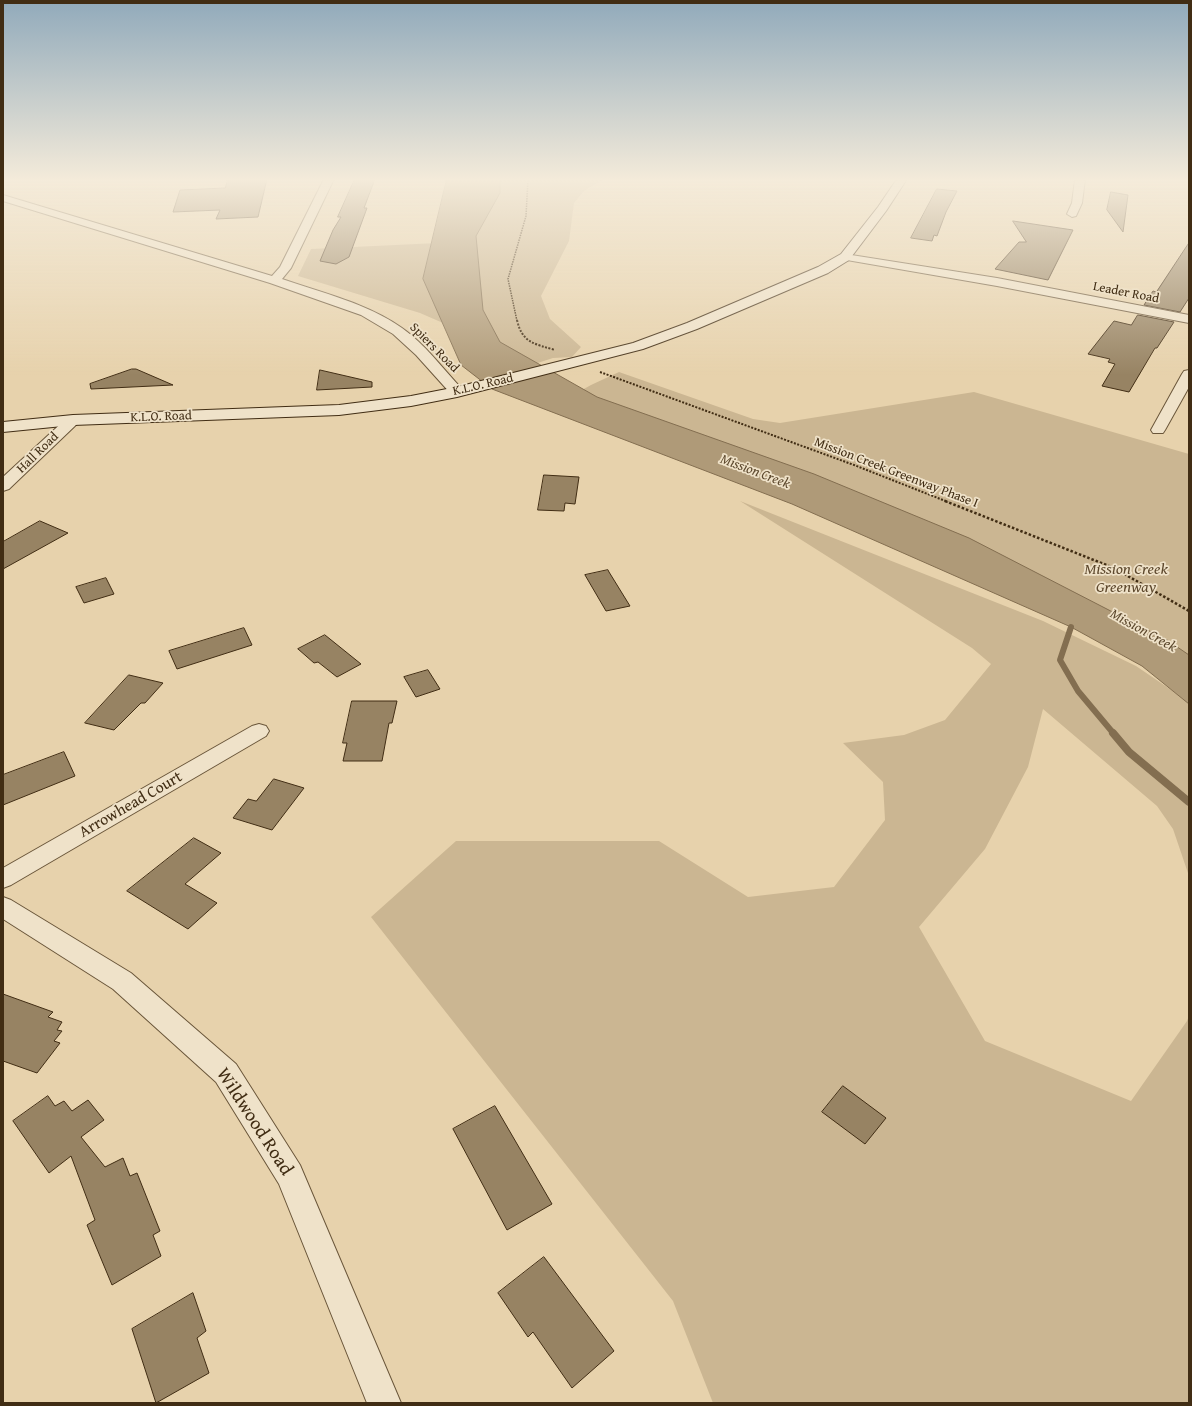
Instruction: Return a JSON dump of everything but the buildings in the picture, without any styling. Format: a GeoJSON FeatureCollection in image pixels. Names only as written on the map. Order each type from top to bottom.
{"type":"FeatureCollection","features":[{"type":"Feature","properties":{"kind":"main road","name":"K.L.O. Road"},"geometry":{"type":"LineString","coordinates":[[3,427],[73,420],[339,410],[411,401],[457,392],[584,361],[638,346],[692,326],[823,270],[845,257],[855,245]]}},
{"type":"Feature","properties":{"kind":"street","name":"Spiers Road"},"geometry":{"type":"LineString","coordinates":[[157,245],[274,280],[365,312],[398,331],[421,352],[457,392]]}},
{"type":"Feature","properties":{"kind":"street"},"geometry":{"type":"LineString","coordinates":[[274,280],[285,268],[297,245]]}},
{"type":"Feature","properties":{"kind":"street","name":"Leader Road"},"geometry":{"type":"LineString","coordinates":[[845,257],[997,282],[1189,319]]}},
{"type":"Feature","properties":{"kind":"street"},"geometry":{"type":"LineString","coordinates":[[1158,430],[1189,374]]}},
{"type":"Feature","properties":{"kind":"street","name":"Hall Road"},"geometry":{"type":"LineString","coordinates":[[3,486],[73,420]]}},
{"type":"Feature","properties":{"kind":"street","name":"Arrowhead Court"},"geometry":{"type":"LineString","coordinates":[[3,879],[259,731]]}},
{"type":"Feature","properties":{"kind":"street","name":"Wildwood Road"},"geometry":{"type":"LineString","coordinates":[[3,907],[122,981],[226,1073],[290,1175],[384,1403]]}},
{"type":"Feature","properties":{"kind":"path"},"geometry":{"type":"LineString","coordinates":[[518,245],[508,279],[519,329],[529,342],[557,350]]}},
{"type":"Feature","properties":{"kind":"path","name":"Mission Creek Greenway Phase I"},"geometry":{"type":"LineString","coordinates":[[596,370],[603,374],[854,465],[1114,568],[1189,611]]}},
{"type":"Feature","properties":{"kind":"green space"},"geometry":{"type":"Polygon","coordinates":[[[403,245],[567,245],[541,296],[550,319],[581,347],[572,357],[553,358],[507,373],[443,323],[420,313],[298,276],[311,249],[403,245]]]}},
{"type":"Feature","properties":{"kind":"green space","name":"Mission Creek Greenway"},"geometry":{"type":"Polygon","coordinates":[[[619,372],[753,419],[780,423],[974,392],[1189,454],[1189,698],[1063,613],[682,457],[546,410],[591,385],[619,372]]]}},
{"type":"Feature","properties":{"kind":"green space"},"geometry":{"type":"Polygon","coordinates":[[[740,501],[1043,621],[1136,666],[1189,702],[1189,876],[1173,829],[1157,806],[1043,709],[1028,767],[985,849],[919,927],[985,1041],[1131,1101],[1189,1016],[1189,1403],[713,1403],[673,1301],[371,917],[456,841],[659,841],[748,897],[834,887],[885,820],[883,782],[843,743],[904,735],[945,720],[991,664],[972,648],[740,501]]]}},
{"type":"Feature","properties":{"kind":"water","name":"Mission Creek"},"geometry":{"type":"Polygon","coordinates":[[[431,245],[477,245],[483,310],[500,342],[597,397],[814,474],[969,538],[1167,640],[1189,655],[1189,704],[1142,666],[1071,627],[792,504],[492,389],[461,365],[423,279],[431,245]]]}},
{"type":"Feature","properties":{"kind":"waterway"},"geometry":{"type":"LineString","coordinates":[[1071,627],[1060,660],[1078,691],[1114,734]]}},
{"type":"Feature","properties":{"kind":"waterway"},"geometry":{"type":"LineString","coordinates":[[1113,733],[1129,752],[1189,802]]}}]}
